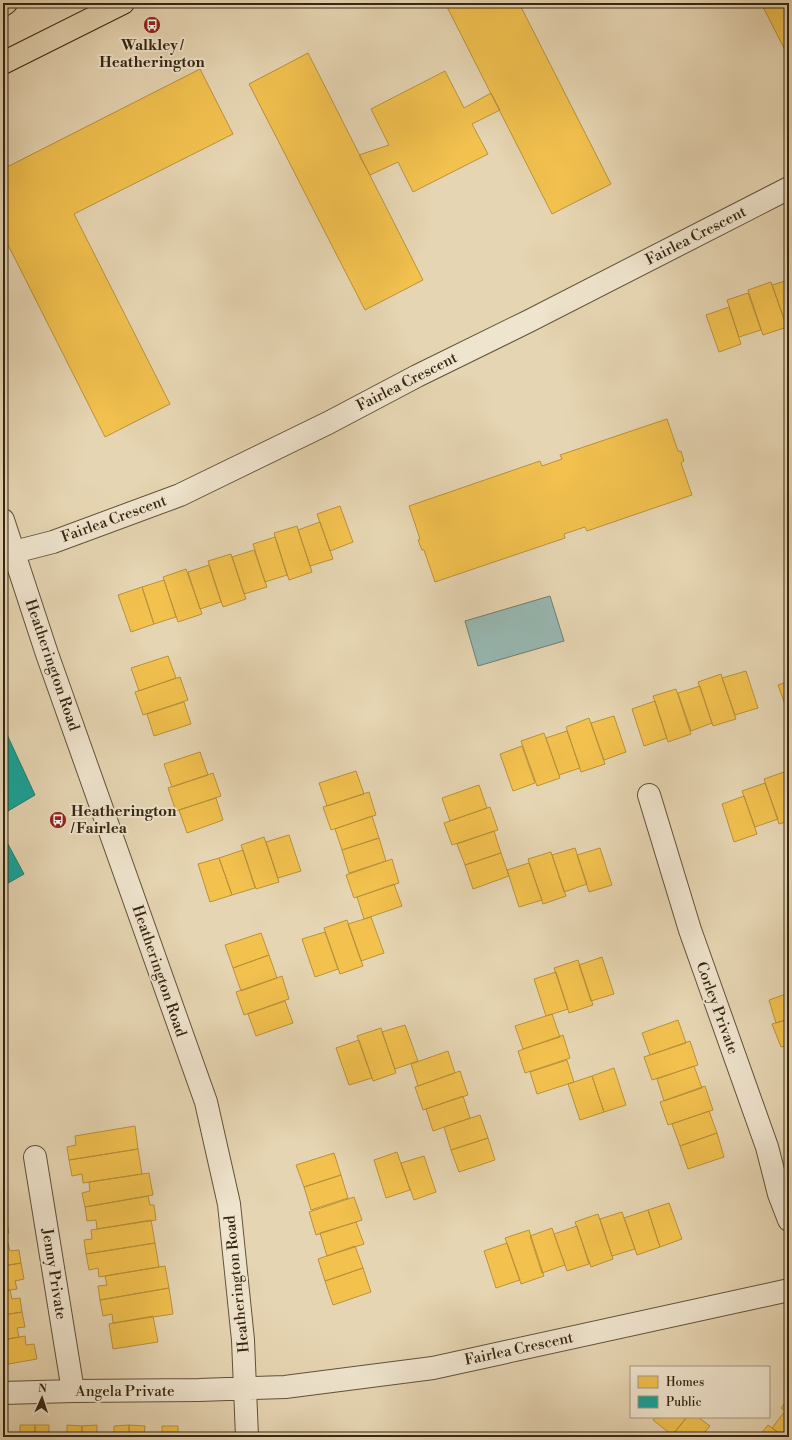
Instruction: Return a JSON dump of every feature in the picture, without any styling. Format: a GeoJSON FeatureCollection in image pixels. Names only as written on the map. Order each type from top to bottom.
{"type":"FeatureCollection","features":[{"type":"Feature","properties":{"kind":"main road"},"geometry":{"type":"LineString","coordinates":[[3,63],[123,3]]}},
{"type":"Feature","properties":{"kind":"street","name":"Fairlea Crescent"},"geometry":{"type":"LineString","coordinates":[[14,552],[53,542],[180,495],[328,423],[789,188]]}},
{"type":"Feature","properties":{"kind":"street","name":"Heatherington Road"},"geometry":{"type":"LineString","coordinates":[[3,520],[47,654],[206,1102],[229,1204],[246,1388],[247,1437]]}},
{"type":"Feature","properties":{"kind":"street","name":"Corley Private"},"geometry":{"type":"LineString","coordinates":[[649,795],[690,930],[767,1147],[779,1194],[789,1220]]}},
{"type":"Feature","properties":{"kind":"street","name":"Jenny Private"},"geometry":{"type":"LineString","coordinates":[[35,1157],[73,1391]]}},
{"type":"Feature","properties":{"kind":"street","name":"Fairlea Crescent"},"geometry":{"type":"LineString","coordinates":[[246,1388],[285,1387],[433,1368],[789,1290]]}},
{"type":"Feature","properties":{"kind":"street","name":"Angela Private"},"geometry":{"type":"LineString","coordinates":[[3,1393],[246,1388]]}},
{"type":"Feature","properties":{"kind":"water"},"geometry":{"type":"Polygon","coordinates":[[[550,596],[564,641],[478,666],[465,621],[550,596]]]}},
{"type":"Feature","properties":{"kind":"building: Homes"},"geometry":{"type":"Polygon","coordinates":[[[445,3],[519,3],[611,184],[552,214],[445,3]]]}},
{"type":"Feature","properties":{"kind":"building: Homes"},"geometry":{"type":"Polygon","coordinates":[[[761,3],[789,3],[789,58],[761,3]]]}},
{"type":"Feature","properties":{"kind":"building: Homes"},"geometry":{"type":"Polygon","coordinates":[[[308,53],[423,280],[365,310],[249,84],[308,53]]]}},
{"type":"Feature","properties":{"kind":"building: Homes"},"geometry":{"type":"Polygon","coordinates":[[[200,69],[233,134],[74,214],[170,404],[105,437],[3,235],[3,169],[200,69]]]}},
{"type":"Feature","properties":{"kind":"building: Homes"},"geometry":{"type":"Polygon","coordinates":[[[445,71],[464,108],[491,93],[500,110],[472,124],[488,154],[413,192],[398,162],[370,175],[359,155],[389,145],[371,109],[445,71]]]}},
{"type":"Feature","properties":{"kind":"building: Homes"},"geometry":{"type":"Polygon","coordinates":[[[789,280],[789,321],[785,322],[772,285],[789,280]]]}},
{"type":"Feature","properties":{"kind":"building: Homes"},"geometry":{"type":"Polygon","coordinates":[[[771,282],[787,327],[763,335],[748,290],[771,282]]]}},
{"type":"Feature","properties":{"kind":"building: Homes"},"geometry":{"type":"Polygon","coordinates":[[[748,293],[761,330],[739,337],[727,300],[748,293]]]}},
{"type":"Feature","properties":{"kind":"building: Homes"},"geometry":{"type":"Polygon","coordinates":[[[729,307],[741,344],[719,352],[706,315],[729,307]]]}},
{"type":"Feature","properties":{"kind":"building: Homes"},"geometry":{"type":"Polygon","coordinates":[[[667,419],[678,451],[681,451],[684,461],[681,463],[692,495],[587,531],[585,527],[564,534],[565,538],[435,582],[424,550],[422,550],[418,540],[420,539],[409,506],[540,461],[542,466],[562,459],[560,455],[667,419]]]}},
{"type":"Feature","properties":{"kind":"building: Homes"},"geometry":{"type":"Polygon","coordinates":[[[340,506],[353,542],[330,551],[317,514],[340,506]]]}},
{"type":"Feature","properties":{"kind":"building: Homes"},"geometry":{"type":"Polygon","coordinates":[[[320,522],[333,559],[310,566],[298,530],[320,522]]]}},
{"type":"Feature","properties":{"kind":"building: Homes"},"geometry":{"type":"Polygon","coordinates":[[[297,526],[312,572],[289,580],[274,533],[297,526]]]}},
{"type":"Feature","properties":{"kind":"building: Homes"},"geometry":{"type":"Polygon","coordinates":[[[275,537],[287,575],[265,582],[253,544],[275,537]]]}},
{"type":"Feature","properties":{"kind":"building: Homes"},"geometry":{"type":"Polygon","coordinates":[[[254,550],[267,587],[244,594],[232,557],[254,550]]]}},
{"type":"Feature","properties":{"kind":"building: Homes"},"geometry":{"type":"Polygon","coordinates":[[[231,554],[246,599],[223,607],[208,561],[231,554]]]}},
{"type":"Feature","properties":{"kind":"building: Homes"},"geometry":{"type":"Polygon","coordinates":[[[209,565],[221,602],[200,609],[188,572],[209,565]]]}},
{"type":"Feature","properties":{"kind":"building: Homes"},"geometry":{"type":"Polygon","coordinates":[[[186,569],[202,614],[178,622],[163,577],[186,569]]]}},
{"type":"Feature","properties":{"kind":"building: Homes"},"geometry":{"type":"Polygon","coordinates":[[[164,580],[176,617],[154,624],[142,587],[164,580]]]}},
{"type":"Feature","properties":{"kind":"building: Homes"},"geometry":{"type":"Polygon","coordinates":[[[142,587],[154,624],[131,632],[118,595],[142,587]]]}},
{"type":"Feature","properties":{"kind":"building: Homes"},"geometry":{"type":"Polygon","coordinates":[[[168,656],[176,678],[139,691],[131,668],[168,656]]]}},
{"type":"Feature","properties":{"kind":"building: Homes"},"geometry":{"type":"Polygon","coordinates":[[[746,671],[758,708],[735,715],[722,678],[746,671]]]}},
{"type":"Feature","properties":{"kind":"building: Homes"},"geometry":{"type":"Polygon","coordinates":[[[721,674],[736,719],[713,726],[698,682],[721,674]]]}},
{"type":"Feature","properties":{"kind":"building: Homes"},"geometry":{"type":"Polygon","coordinates":[[[180,677],[188,700],[143,715],[135,692],[180,677]]]}},
{"type":"Feature","properties":{"kind":"building: Homes"},"geometry":{"type":"Polygon","coordinates":[[[789,681],[789,706],[786,707],[778,685],[789,681]]]}},
{"type":"Feature","properties":{"kind":"building: Homes"},"geometry":{"type":"Polygon","coordinates":[[[700,686],[712,723],[691,731],[678,693],[700,686]]]}},
{"type":"Feature","properties":{"kind":"building: Homes"},"geometry":{"type":"Polygon","coordinates":[[[676,689],[691,734],[668,742],[653,696],[676,689]]]}},
{"type":"Feature","properties":{"kind":"building: Homes"},"geometry":{"type":"Polygon","coordinates":[[[655,701],[667,738],[644,746],[632,709],[655,701]]]}},
{"type":"Feature","properties":{"kind":"building: Homes"},"geometry":{"type":"Polygon","coordinates":[[[184,702],[191,724],[154,736],[147,714],[184,702]]]}},
{"type":"Feature","properties":{"kind":"building: Homes"},"geometry":{"type":"Polygon","coordinates":[[[614,716],[626,752],[604,760],[591,723],[614,716]]]}},
{"type":"Feature","properties":{"kind":"building: Homes"},"geometry":{"type":"Polygon","coordinates":[[[589,718],[605,764],[581,772],[566,727],[589,718]]]}},
{"type":"Feature","properties":{"kind":"building: Homes"},"geometry":{"type":"Polygon","coordinates":[[[567,731],[580,768],[559,775],[546,738],[567,731]]]}},
{"type":"Feature","properties":{"kind":"building: Homes"},"geometry":{"type":"Polygon","coordinates":[[[544,733],[560,778],[537,786],[521,741],[544,733]]]}},
{"type":"Feature","properties":{"kind":"building: Homes"},"geometry":{"type":"Polygon","coordinates":[[[522,746],[535,783],[513,791],[500,754],[522,746]]]}},
{"type":"Feature","properties":{"kind":"building: Homes"},"geometry":{"type":"Polygon","coordinates":[[[200,752],[208,775],[172,787],[164,764],[200,752]]]}},
{"type":"Feature","properties":{"kind":"building: Homes"},"geometry":{"type":"Polygon","coordinates":[[[356,771],[364,794],[327,806],[319,783],[356,771]]]}},
{"type":"Feature","properties":{"kind":"building: Homes"},"geometry":{"type":"Polygon","coordinates":[[[787,771],[789,777],[789,821],[779,824],[764,779],[787,771]]]}},
{"type":"Feature","properties":{"kind":"building: Homes"},"geometry":{"type":"Polygon","coordinates":[[[213,773],[221,796],[176,811],[168,788],[213,773]]]}},
{"type":"Feature","properties":{"kind":"building: Homes"},"geometry":{"type":"Polygon","coordinates":[[[765,783],[778,819],[755,827],[742,791],[765,783]]]}},
{"type":"Feature","properties":{"kind":"building: Homes"},"geometry":{"type":"Polygon","coordinates":[[[479,785],[487,808],[450,821],[442,798],[479,785]]]}},
{"type":"Feature","properties":{"kind":"building: Homes"},"geometry":{"type":"Polygon","coordinates":[[[369,792],[376,815],[331,830],[323,807],[369,792]]]}},
{"type":"Feature","properties":{"kind":"building: Homes"},"geometry":{"type":"Polygon","coordinates":[[[744,796],[757,834],[734,842],[722,804],[744,796]]]}},
{"type":"Feature","properties":{"kind":"building: Homes"},"geometry":{"type":"Polygon","coordinates":[[[216,798],[223,820],[187,833],[179,810],[216,798]]]}},
{"type":"Feature","properties":{"kind":"building: Homes"},"geometry":{"type":"Polygon","coordinates":[[[490,807],[498,830],[452,845],[444,823],[490,807]]]}},
{"type":"Feature","properties":{"kind":"building: Homes"},"geometry":{"type":"Polygon","coordinates":[[[372,816],[379,838],[342,850],[335,829],[372,816]]]}},
{"type":"Feature","properties":{"kind":"building: Homes"},"geometry":{"type":"Polygon","coordinates":[[[494,831],[501,853],[465,865],[457,844],[494,831]]]}},
{"type":"Feature","properties":{"kind":"building: Homes"},"geometry":{"type":"Polygon","coordinates":[[[289,835],[301,871],[278,878],[266,842],[289,835]]]}},
{"type":"Feature","properties":{"kind":"building: Homes"},"geometry":{"type":"Polygon","coordinates":[[[264,837],[279,882],[256,889],[241,845],[264,837]]]}},
{"type":"Feature","properties":{"kind":"building: Homes"},"geometry":{"type":"Polygon","coordinates":[[[379,838],[386,861],[349,873],[342,850],[379,838]]]}},
{"type":"Feature","properties":{"kind":"building: Homes"},"geometry":{"type":"Polygon","coordinates":[[[575,848],[587,884],[564,892],[552,855],[575,848]]]}},
{"type":"Feature","properties":{"kind":"building: Homes"},"geometry":{"type":"Polygon","coordinates":[[[600,848],[612,885],[589,892],[577,855],[600,848]]]}},
{"type":"Feature","properties":{"kind":"building: Homes"},"geometry":{"type":"Polygon","coordinates":[[[243,850],[255,888],[232,895],[219,858],[243,850]]]}},
{"type":"Feature","properties":{"kind":"building: Homes"},"geometry":{"type":"Polygon","coordinates":[[[551,852],[566,896],[543,904],[528,859],[551,852]]]}},
{"type":"Feature","properties":{"kind":"building: Homes"},"geometry":{"type":"Polygon","coordinates":[[[501,853],[509,876],[473,889],[465,865],[501,853]]]}},
{"type":"Feature","properties":{"kind":"building: Homes"},"geometry":{"type":"Polygon","coordinates":[[[219,858],[232,895],[210,902],[198,864],[219,858]]]}},
{"type":"Feature","properties":{"kind":"building: Homes"},"geometry":{"type":"Polygon","coordinates":[[[392,859],[399,883],[354,898],[346,875],[392,859]]]}},
{"type":"Feature","properties":{"kind":"building: Homes"},"geometry":{"type":"Polygon","coordinates":[[[529,863],[542,900],[519,907],[507,870],[529,863]]]}},
{"type":"Feature","properties":{"kind":"building: Homes"},"geometry":{"type":"Polygon","coordinates":[[[394,884],[402,906],[364,919],[357,897],[394,884]]]}},
{"type":"Feature","properties":{"kind":"building: Homes"},"geometry":{"type":"Polygon","coordinates":[[[371,917],[384,953],[361,961],[348,924],[371,917]]]}},
{"type":"Feature","properties":{"kind":"building: Homes"},"geometry":{"type":"Polygon","coordinates":[[[347,920],[363,966],[340,974],[324,928],[347,920]]]}},
{"type":"Feature","properties":{"kind":"building: Homes"},"geometry":{"type":"Polygon","coordinates":[[[325,932],[338,969],[315,977],[302,939],[325,932]]]}},
{"type":"Feature","properties":{"kind":"building: Homes"},"geometry":{"type":"Polygon","coordinates":[[[261,933],[269,955],[233,968],[225,945],[261,933]]]}},
{"type":"Feature","properties":{"kind":"building: Homes"},"geometry":{"type":"Polygon","coordinates":[[[269,955],[277,978],[241,991],[233,968],[269,955]]]}},
{"type":"Feature","properties":{"kind":"building: Homes"},"geometry":{"type":"Polygon","coordinates":[[[602,957],[614,994],[591,1001],[579,965],[602,957]]]}},
{"type":"Feature","properties":{"kind":"building: Homes"},"geometry":{"type":"Polygon","coordinates":[[[578,960],[593,1005],[569,1013],[554,968],[578,960]]]}},
{"type":"Feature","properties":{"kind":"building: Homes"},"geometry":{"type":"Polygon","coordinates":[[[556,972],[568,1009],[546,1016],[534,979],[556,972]]]}},
{"type":"Feature","properties":{"kind":"building: Homes"},"geometry":{"type":"Polygon","coordinates":[[[282,976],[289,999],[244,1015],[236,992],[282,976]]]}},
{"type":"Feature","properties":{"kind":"building: Homes"},"geometry":{"type":"Polygon","coordinates":[[[789,993],[789,1019],[776,1023],[769,1000],[789,993]]]}},
{"type":"Feature","properties":{"kind":"building: Homes"},"geometry":{"type":"Polygon","coordinates":[[[285,1001],[293,1023],[256,1036],[248,1014],[285,1001]]]}},
{"type":"Feature","properties":{"kind":"building: Homes"},"geometry":{"type":"Polygon","coordinates":[[[552,1014],[560,1037],[523,1049],[515,1026],[552,1014]]]}},
{"type":"Feature","properties":{"kind":"building: Homes"},"geometry":{"type":"Polygon","coordinates":[[[789,1019],[789,1045],[781,1047],[772,1024],[789,1019]]]}},
{"type":"Feature","properties":{"kind":"building: Homes"},"geometry":{"type":"Polygon","coordinates":[[[678,1020],[686,1043],[650,1055],[642,1033],[678,1020]]]}},
{"type":"Feature","properties":{"kind":"building: Homes"},"geometry":{"type":"Polygon","coordinates":[[[405,1025],[418,1061],[395,1069],[382,1032],[405,1025]]]}},
{"type":"Feature","properties":{"kind":"building: Homes"},"geometry":{"type":"Polygon","coordinates":[[[381,1028],[396,1073],[373,1081],[357,1036],[381,1028]]]}},
{"type":"Feature","properties":{"kind":"building: Homes"},"geometry":{"type":"Polygon","coordinates":[[[563,1035],[570,1058],[525,1073],[518,1051],[563,1035]]]}},
{"type":"Feature","properties":{"kind":"building: Homes"},"geometry":{"type":"Polygon","coordinates":[[[359,1040],[372,1078],[349,1085],[336,1048],[359,1040]]]}},
{"type":"Feature","properties":{"kind":"building: Homes"},"geometry":{"type":"Polygon","coordinates":[[[690,1041],[698,1065],[652,1080],[644,1057],[690,1041]]]}},
{"type":"Feature","properties":{"kind":"building: Homes"},"geometry":{"type":"Polygon","coordinates":[[[789,1045],[789,1062],[784,1046],[789,1045]]]}},
{"type":"Feature","properties":{"kind":"building: Homes"},"geometry":{"type":"Polygon","coordinates":[[[448,1051],[455,1073],[418,1086],[411,1064],[448,1051]]]}},
{"type":"Feature","properties":{"kind":"building: Homes"},"geometry":{"type":"Polygon","coordinates":[[[567,1060],[574,1082],[537,1094],[530,1072],[567,1060]]]}},
{"type":"Feature","properties":{"kind":"building: Homes"},"geometry":{"type":"Polygon","coordinates":[[[694,1066],[702,1088],[664,1101],[657,1079],[694,1066]]]}},
{"type":"Feature","properties":{"kind":"building: Homes"},"geometry":{"type":"Polygon","coordinates":[[[614,1068],[626,1105],[604,1112],[592,1076],[614,1068]]]}},
{"type":"Feature","properties":{"kind":"building: Homes"},"geometry":{"type":"Polygon","coordinates":[[[460,1071],[468,1095],[423,1110],[415,1087],[460,1071]]]}},
{"type":"Feature","properties":{"kind":"building: Homes"},"geometry":{"type":"Polygon","coordinates":[[[592,1076],[604,1112],[580,1120],[568,1084],[592,1076]]]}},
{"type":"Feature","properties":{"kind":"building: Homes"},"geometry":{"type":"Polygon","coordinates":[[[705,1086],[713,1110],[668,1125],[660,1102],[705,1086]]]}},
{"type":"Feature","properties":{"kind":"building: Homes"},"geometry":{"type":"Polygon","coordinates":[[[463,1096],[470,1118],[433,1131],[426,1109],[463,1096]]]}},
{"type":"Feature","properties":{"kind":"building: Homes"},"geometry":{"type":"Polygon","coordinates":[[[709,1111],[717,1133],[680,1146],[672,1124],[709,1111]]]}},
{"type":"Feature","properties":{"kind":"building: Homes"},"geometry":{"type":"Polygon","coordinates":[[[480,1115],[488,1138],[451,1150],[444,1127],[480,1115]]]}},
{"type":"Feature","properties":{"kind":"building: Homes"},"geometry":{"type":"Polygon","coordinates":[[[135,1126],[138,1149],[69,1160],[67,1147],[76,1145],[75,1136],[135,1126]]]}},
{"type":"Feature","properties":{"kind":"building: Homes"},"geometry":{"type":"Polygon","coordinates":[[[717,1133],[724,1157],[688,1169],[680,1146],[717,1133]]]}},
{"type":"Feature","properties":{"kind":"building: Homes"},"geometry":{"type":"Polygon","coordinates":[[[488,1138],[495,1160],[459,1172],[451,1150],[488,1138]]]}},
{"type":"Feature","properties":{"kind":"building: Homes"},"geometry":{"type":"Polygon","coordinates":[[[138,1149],[142,1174],[83,1183],[82,1174],[72,1176],[69,1160],[138,1149]]]}},
{"type":"Feature","properties":{"kind":"building: Homes"},"geometry":{"type":"Polygon","coordinates":[[[397,1152],[410,1190],[386,1198],[374,1160],[397,1152]]]}},
{"type":"Feature","properties":{"kind":"building: Homes"},"geometry":{"type":"Polygon","coordinates":[[[334,1153],[341,1175],[304,1187],[296,1165],[334,1153]]]}},
{"type":"Feature","properties":{"kind":"building: Homes"},"geometry":{"type":"Polygon","coordinates":[[[424,1156],[436,1192],[414,1200],[401,1163],[424,1156]]]}},
{"type":"Feature","properties":{"kind":"building: Homes"},"geometry":{"type":"Polygon","coordinates":[[[149,1173],[153,1195],[85,1207],[82,1193],[90,1191],[89,1182],[149,1173]]]}},
{"type":"Feature","properties":{"kind":"building: Homes"},"geometry":{"type":"Polygon","coordinates":[[[341,1175],[348,1198],[311,1210],[304,1187],[341,1175]]]}},
{"type":"Feature","properties":{"kind":"building: Homes"},"geometry":{"type":"Polygon","coordinates":[[[148,1196],[150,1205],[154,1205],[156,1220],[97,1229],[96,1220],[87,1221],[85,1207],[148,1196]]]}},
{"type":"Feature","properties":{"kind":"building: Homes"},"geometry":{"type":"Polygon","coordinates":[[[354,1197],[362,1220],[316,1235],[309,1212],[354,1197]]]}},
{"type":"Feature","properties":{"kind":"building: Homes"},"geometry":{"type":"Polygon","coordinates":[[[669,1203],[682,1239],[660,1247],[648,1210],[669,1203]]]}},
{"type":"Feature","properties":{"kind":"building: Homes"},"geometry":{"type":"Polygon","coordinates":[[[3,1204],[6,1219],[3,1220],[3,1204]]]}},
{"type":"Feature","properties":{"kind":"building: Homes"},"geometry":{"type":"Polygon","coordinates":[[[648,1210],[660,1247],[637,1255],[624,1218],[648,1210]]]}},
{"type":"Feature","properties":{"kind":"building: Homes"},"geometry":{"type":"Polygon","coordinates":[[[622,1212],[635,1249],[612,1256],[600,1219],[622,1212]]]}},
{"type":"Feature","properties":{"kind":"building: Homes"},"geometry":{"type":"Polygon","coordinates":[[[598,1214],[613,1259],[591,1267],[575,1222],[598,1214]]]}},
{"type":"Feature","properties":{"kind":"building: Homes"},"geometry":{"type":"Polygon","coordinates":[[[6,1219],[9,1233],[3,1234],[3,1220],[6,1219]]]}},
{"type":"Feature","properties":{"kind":"building: Homes"},"geometry":{"type":"Polygon","coordinates":[[[151,1220],[155,1243],[86,1254],[84,1240],[92,1239],[91,1230],[151,1220]]]}},
{"type":"Feature","properties":{"kind":"building: Homes"},"geometry":{"type":"Polygon","coordinates":[[[356,1222],[364,1244],[327,1256],[320,1233],[356,1222]]]}},
{"type":"Feature","properties":{"kind":"building: Homes"},"geometry":{"type":"Polygon","coordinates":[[[577,1226],[589,1264],[567,1271],[554,1234],[577,1226]]]}},
{"type":"Feature","properties":{"kind":"building: Homes"},"geometry":{"type":"Polygon","coordinates":[[[552,1228],[565,1265],[542,1273],[530,1236],[552,1228]]]}},
{"type":"Feature","properties":{"kind":"building: Homes"},"geometry":{"type":"Polygon","coordinates":[[[529,1230],[544,1276],[521,1284],[505,1238],[529,1230]]]}},
{"type":"Feature","properties":{"kind":"building: Homes"},"geometry":{"type":"Polygon","coordinates":[[[3,1243],[8,1243],[10,1251],[19,1250],[21,1263],[3,1266],[3,1243]]]}},
{"type":"Feature","properties":{"kind":"building: Homes"},"geometry":{"type":"Polygon","coordinates":[[[155,1243],[159,1267],[99,1277],[98,1268],[89,1270],[86,1254],[155,1243]]]}},
{"type":"Feature","properties":{"kind":"building: Homes"},"geometry":{"type":"Polygon","coordinates":[[[507,1243],[520,1280],[496,1288],[484,1251],[507,1243]]]}},
{"type":"Feature","properties":{"kind":"building: Homes"},"geometry":{"type":"Polygon","coordinates":[[[355,1246],[363,1268],[325,1281],[318,1259],[355,1246]]]}},
{"type":"Feature","properties":{"kind":"building: Homes"},"geometry":{"type":"Polygon","coordinates":[[[21,1263],[24,1279],[15,1281],[17,1289],[3,1291],[3,1266],[21,1263]]]}},
{"type":"Feature","properties":{"kind":"building: Homes"},"geometry":{"type":"Polygon","coordinates":[[[165,1266],[169,1288],[100,1300],[98,1286],[107,1285],[105,1276],[165,1266]]]}},
{"type":"Feature","properties":{"kind":"building: Homes"},"geometry":{"type":"Polygon","coordinates":[[[363,1268],[371,1292],[333,1305],[325,1281],[363,1268]]]}},
{"type":"Feature","properties":{"kind":"building: Homes"},"geometry":{"type":"Polygon","coordinates":[[[169,1288],[173,1314],[113,1323],[112,1314],[103,1316],[100,1300],[169,1288]]]}},
{"type":"Feature","properties":{"kind":"building: Homes"},"geometry":{"type":"Polygon","coordinates":[[[10,1290],[12,1299],[20,1298],[22,1312],[3,1315],[3,1291],[10,1290]]]}},
{"type":"Feature","properties":{"kind":"building: Homes"},"geometry":{"type":"Polygon","coordinates":[[[22,1312],[25,1327],[17,1328],[19,1337],[3,1340],[3,1315],[22,1312]]]}},
{"type":"Feature","properties":{"kind":"building: Homes"},"geometry":{"type":"Polygon","coordinates":[[[153,1316],[158,1342],[113,1349],[109,1324],[153,1316]]]}},
{"type":"Feature","properties":{"kind":"building: Homes"},"geometry":{"type":"Polygon","coordinates":[[[25,1336],[26,1345],[34,1344],[37,1359],[3,1365],[3,1340],[25,1336]]]}},
{"type":"Feature","properties":{"kind":"building: Homes"},"geometry":{"type":"Polygon","coordinates":[[[789,1398],[789,1414],[781,1408],[789,1398]]]}},
{"type":"Feature","properties":{"kind":"building: Homes"},"geometry":{"type":"Polygon","coordinates":[[[785,1411],[789,1414],[789,1437],[784,1437],[772,1428],[785,1411]]]}},
{"type":"Feature","properties":{"kind":"building: Homes"},"geometry":{"type":"Polygon","coordinates":[[[654,1418],[686,1418],[672,1435],[653,1420],[654,1418]]]}},
{"type":"Feature","properties":{"kind":"building: Homes"},"geometry":{"type":"Polygon","coordinates":[[[686,1418],[699,1418],[710,1426],[701,1437],[671,1437],[686,1418]]]}},
{"type":"Feature","properties":{"kind":"building: Homes"},"geometry":{"type":"Polygon","coordinates":[[[20,1425],[35,1425],[35,1437],[10,1437],[10,1433],[20,1433],[20,1425]]]}},
{"type":"Feature","properties":{"kind":"building: Homes"},"geometry":{"type":"Polygon","coordinates":[[[35,1425],[49,1425],[49,1434],[57,1433],[57,1437],[35,1437],[35,1425]]]}},
{"type":"Feature","properties":{"kind":"building: Homes"},"geometry":{"type":"Polygon","coordinates":[[[67,1425],[82,1426],[82,1437],[57,1437],[57,1433],[67,1434],[67,1425]]]}},
{"type":"Feature","properties":{"kind":"building: Homes"},"geometry":{"type":"Polygon","coordinates":[[[97,1425],[97,1434],[105,1435],[106,1437],[82,1437],[82,1426],[97,1425]]]}},
{"type":"Feature","properties":{"kind":"building: Homes"},"geometry":{"type":"Polygon","coordinates":[[[129,1425],[129,1437],[106,1437],[105,1435],[114,1434],[114,1426],[129,1425]]]}},
{"type":"Feature","properties":{"kind":"building: Homes"},"geometry":{"type":"Polygon","coordinates":[[[129,1425],[145,1426],[144,1435],[153,1435],[153,1437],[129,1437],[129,1425]]]}},
{"type":"Feature","properties":{"kind":"building: Homes"},"geometry":{"type":"Polygon","coordinates":[[[768,1425],[784,1437],[758,1437],[768,1425]]]}},
{"type":"Feature","properties":{"kind":"building: Homes"},"geometry":{"type":"Polygon","coordinates":[[[162,1426],[178,1426],[178,1437],[153,1437],[153,1435],[162,1435],[162,1426]]]}},
{"type":"Feature","properties":{"kind":"building: Public"},"geometry":{"type":"Polygon","coordinates":[[[3,726],[35,795],[3,814],[3,726]]]}},
{"type":"Feature","properties":{"kind":"building: Public"},"geometry":{"type":"Polygon","coordinates":[[[3,835],[24,874],[3,886],[3,835]]]}},
{"type":"Feature","properties":{"kind":"place","name":"Walkley / Heatherington"},"geometry":{"type":"Point","coordinates":[152,25]}},
{"type":"Feature","properties":{"kind":"place","name":"Heatherington / Fairlea"},"geometry":{"type":"Point","coordinates":[58,820]}}]}
